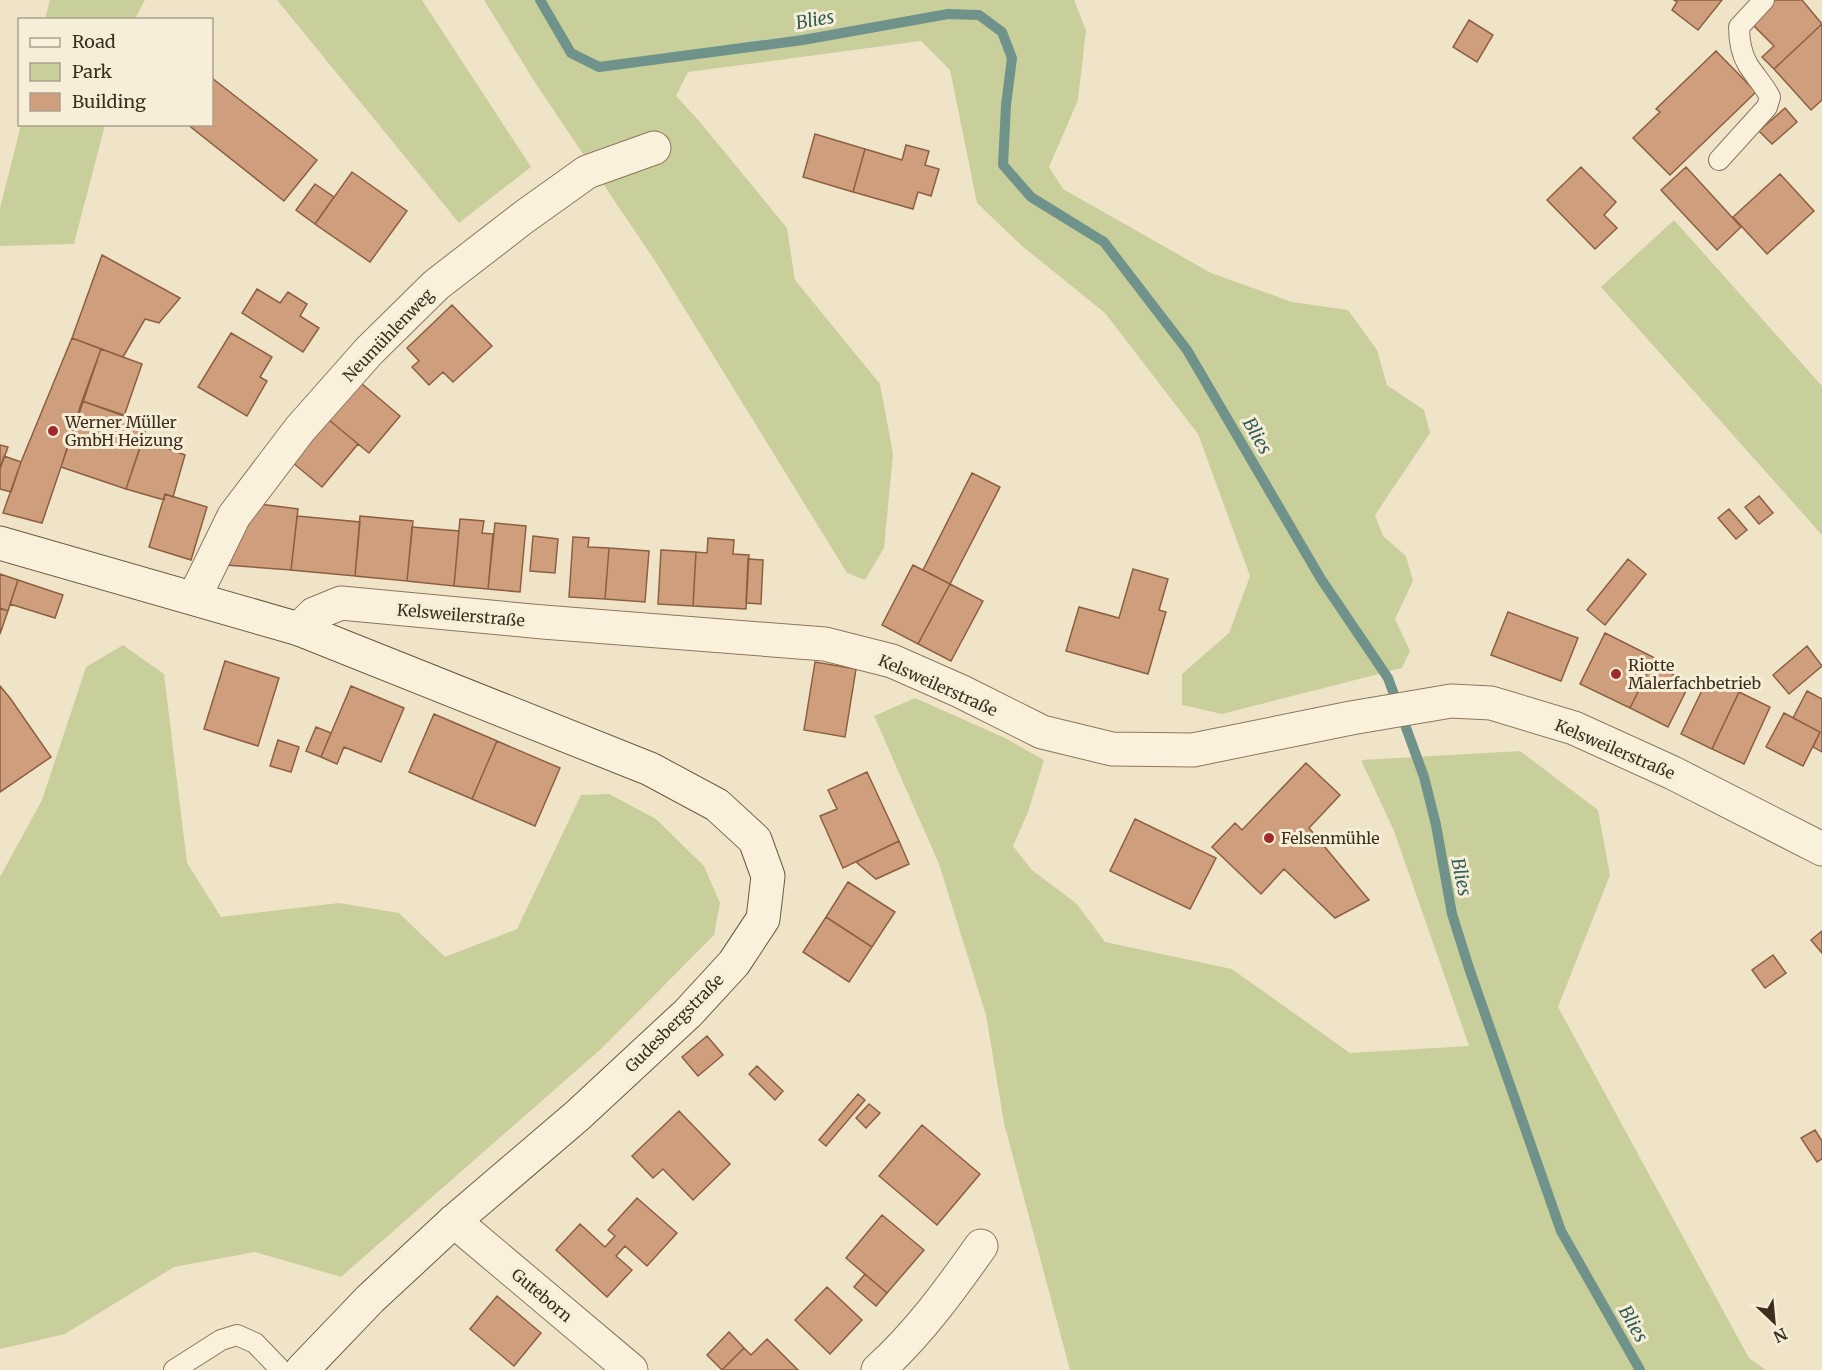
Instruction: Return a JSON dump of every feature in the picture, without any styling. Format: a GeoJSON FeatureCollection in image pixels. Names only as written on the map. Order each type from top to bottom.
{"type":"FeatureCollection","features":[{"type":"Feature","properties":{"kind":"street","name":"Neumühlenweg"},"geometry":{"type":"LineString","coordinates":[[194,598],[234,516],[300,429],[369,351],[436,285],[587,172],[654,148]]}},
{"type":"Feature","properties":{"kind":"street"},"geometry":{"type":"LineString","coordinates":[[0,543],[299,629]]}},
{"type":"Feature","properties":{"kind":"street","name":"Kelsweilerstraße"},"geometry":{"type":"LineString","coordinates":[[299,629],[314,614],[341,603],[543,622],[825,644],[892,661],[960,691],[1042,732],[1112,749],[1193,750],[1351,718],[1451,701],[1491,703],[1574,728],[1673,773],[1822,849]]}},
{"type":"Feature","properties":{"kind":"street","name":"Gudesbergstraße"},"geometry":{"type":"LineString","coordinates":[[299,629],[650,769],[717,805],[755,840],[768,876],[763,919],[734,963],[688,1013],[603,1093],[454,1221],[370,1299],[302,1370]]}},
{"type":"Feature","properties":{"kind":"street","name":"Guteborn"},"geometry":{"type":"LineString","coordinates":[[454,1221],[631,1370]]}},
{"type":"Feature","properties":{"kind":"street"},"geometry":{"type":"LineString","coordinates":[[878,1370],[896,1354],[946,1295],[981,1246]]}},
{"type":"Feature","properties":{"kind":"lane"},"geometry":{"type":"LineString","coordinates":[[1719,160],[1767,107],[1770,97],[1766,87],[1747,64],[1739,43],[1739,27],[1764,0]]}},
{"type":"Feature","properties":{"kind":"lane"},"geometry":{"type":"LineString","coordinates":[[174,1370],[221,1340],[237,1335],[255,1343],[281,1370]]}},
{"type":"Feature","properties":{"kind":"green space"},"geometry":{"type":"Polygon","coordinates":[[[50,0],[145,0],[136,18],[45,18],[50,0]]]}},
{"type":"Feature","properties":{"kind":"green space"},"geometry":{"type":"Polygon","coordinates":[[[277,0],[422,0],[531,167],[459,223],[277,0]]]}},
{"type":"Feature","properties":{"kind":"green space"},"geometry":{"type":"Polygon","coordinates":[[[484,0],[1074,0],[1086,30],[1078,100],[1049,167],[1063,189],[1211,273],[1292,302],[1348,310],[1377,350],[1387,385],[1424,410],[1430,433],[1375,515],[1383,536],[1406,556],[1413,581],[1395,619],[1410,651],[1402,668],[1222,714],[1182,705],[1182,674],[1229,633],[1250,576],[1198,434],[1105,313],[1022,246],[977,203],[950,70],[921,41],[688,72],[676,96],[787,228],[795,280],[880,384],[893,454],[884,548],[865,580],[847,573],[657,264],[536,84],[484,0]]]}},
{"type":"Feature","properties":{"kind":"green space"},"geometry":{"type":"Polygon","coordinates":[[[21,126],[105,126],[74,244],[0,246],[0,208],[21,126]]]}},
{"type":"Feature","properties":{"kind":"green space"},"geometry":{"type":"Polygon","coordinates":[[[1674,220],[1822,386],[1822,535],[1601,287],[1674,220]]]}},
{"type":"Feature","properties":{"kind":"green space"},"geometry":{"type":"Polygon","coordinates":[[[123,645],[164,674],[187,863],[221,917],[339,903],[399,913],[445,957],[517,929],[581,795],[609,794],[656,819],[704,866],[720,903],[714,935],[602,1048],[341,1277],[255,1252],[174,1267],[65,1334],[0,1349],[0,877],[42,800],[86,667],[123,645]]]}},
{"type":"Feature","properties":{"kind":"green space"},"geometry":{"type":"Polygon","coordinates":[[[915,698],[1005,738],[1044,760],[1028,812],[1013,846],[1032,870],[1077,904],[1105,942],[1232,969],[1350,1053],[1469,1046],[1394,831],[1361,760],[1520,751],[1598,810],[1610,875],[1558,1007],[1749,1358],[1766,1370],[1070,1370],[1004,1123],[986,1015],[939,864],[874,716],[915,698]]]}},
{"type":"Feature","properties":{"kind":"building"},"geometry":{"type":"Polygon","coordinates":[[[1674,0],[1722,0],[1698,30],[1672,10],[1677,2],[1674,0]]]}},
{"type":"Feature","properties":{"kind":"building"},"geometry":{"type":"Polygon","coordinates":[[[1774,0],[1802,0],[1822,24],[1774,69],[1762,57],[1774,46],[1750,22],[1774,0]]]}},
{"type":"Feature","properties":{"kind":"building"},"geometry":{"type":"Polygon","coordinates":[[[1469,20],[1493,35],[1477,62],[1453,47],[1469,20]]]}},
{"type":"Feature","properties":{"kind":"building"},"geometry":{"type":"Polygon","coordinates":[[[1822,24],[1822,100],[1811,110],[1774,69],[1822,24]]]}},
{"type":"Feature","properties":{"kind":"building"},"geometry":{"type":"Polygon","coordinates":[[[1716,51],[1756,92],[1670,175],[1633,138],[1660,112],[1656,109],[1716,51]]]}},
{"type":"Feature","properties":{"kind":"building"},"geometry":{"type":"Polygon","coordinates":[[[213,79],[317,160],[284,201],[190,126],[213,126],[213,79]]]}},
{"type":"Feature","properties":{"kind":"building"},"geometry":{"type":"Polygon","coordinates":[[[1785,108],[1797,122],[1772,144],[1759,131],[1785,108]]]}},
{"type":"Feature","properties":{"kind":"building"},"geometry":{"type":"Polygon","coordinates":[[[815,134],[865,149],[853,192],[803,177],[815,134]]]}},
{"type":"Feature","properties":{"kind":"building"},"geometry":{"type":"Polygon","coordinates":[[[906,145],[929,151],[925,165],[939,169],[931,196],[918,192],[913,209],[853,192],[865,149],[902,160],[906,145]]]}},
{"type":"Feature","properties":{"kind":"building"},"geometry":{"type":"Polygon","coordinates":[[[1581,167],[1616,202],[1604,215],[1617,228],[1595,249],[1547,200],[1581,167]]]}},
{"type":"Feature","properties":{"kind":"building"},"geometry":{"type":"Polygon","coordinates":[[[1686,167],[1741,227],[1717,250],[1661,190],[1686,167]]]}},
{"type":"Feature","properties":{"kind":"building"},"geometry":{"type":"Polygon","coordinates":[[[352,172],[407,211],[370,262],[315,224],[352,172]]]}},
{"type":"Feature","properties":{"kind":"building"},"geometry":{"type":"Polygon","coordinates":[[[1780,174],[1814,211],[1767,254],[1733,217],[1780,174]]]}},
{"type":"Feature","properties":{"kind":"building"},"geometry":{"type":"Polygon","coordinates":[[[315,184],[334,197],[315,224],[296,210],[315,184]]]}},
{"type":"Feature","properties":{"kind":"building"},"geometry":{"type":"Polygon","coordinates":[[[102,255],[180,298],[159,323],[145,319],[123,357],[72,338],[102,255]]]}},
{"type":"Feature","properties":{"kind":"building"},"geometry":{"type":"Polygon","coordinates":[[[257,289],[280,303],[288,292],[307,304],[300,316],[319,328],[303,352],[242,313],[257,289]]]}},
{"type":"Feature","properties":{"kind":"building"},"geometry":{"type":"Polygon","coordinates":[[[452,305],[492,346],[453,382],[443,372],[429,385],[412,367],[419,361],[407,348],[452,305]]]}},
{"type":"Feature","properties":{"kind":"building"},"geometry":{"type":"Polygon","coordinates":[[[231,333],[272,357],[260,377],[267,381],[247,416],[198,387],[231,333]]]}},
{"type":"Feature","properties":{"kind":"building","name":"Werner Müller GmbH Heizung"},"geometry":{"type":"Polygon","coordinates":[[[72,338],[101,349],[42,523],[3,513],[21,462],[72,338]]]}},
{"type":"Feature","properties":{"kind":"building"},"geometry":{"type":"Polygon","coordinates":[[[101,349],[142,364],[124,416],[82,401],[101,349]]]}},
{"type":"Feature","properties":{"kind":"building"},"geometry":{"type":"Polygon","coordinates":[[[361,383],[400,416],[369,453],[329,420],[361,383]]]}},
{"type":"Feature","properties":{"kind":"building"},"geometry":{"type":"Polygon","coordinates":[[[82,401],[148,423],[126,489],[61,467],[82,401]]]}},
{"type":"Feature","properties":{"kind":"building"},"geometry":{"type":"Polygon","coordinates":[[[329,420],[358,444],[322,487],[293,463],[329,420]]]}},
{"type":"Feature","properties":{"kind":"building"},"geometry":{"type":"Polygon","coordinates":[[[143,439],[185,455],[173,497],[165,494],[164,500],[126,489],[143,439]]]}},
{"type":"Feature","properties":{"kind":"building"},"geometry":{"type":"Polygon","coordinates":[[[0,445],[8,447],[0,469],[0,445]]]}},
{"type":"Feature","properties":{"kind":"building"},"geometry":{"type":"Polygon","coordinates":[[[4,456],[21,462],[11,492],[0,489],[0,469],[4,456]]]}},
{"type":"Feature","properties":{"kind":"building"},"geometry":{"type":"Polygon","coordinates":[[[972,473],[1000,487],[950,584],[923,570],[972,473]]]}},
{"type":"Feature","properties":{"kind":"building"},"geometry":{"type":"Polygon","coordinates":[[[165,494],[207,507],[191,560],[149,547],[165,494]]]}},
{"type":"Feature","properties":{"kind":"building"},"geometry":{"type":"Polygon","coordinates":[[[1759,496],[1773,513],[1759,524],[1745,507],[1759,496]]]}},
{"type":"Feature","properties":{"kind":"building"},"geometry":{"type":"Polygon","coordinates":[[[259,504],[298,509],[291,570],[226,565],[259,504]]]}},
{"type":"Feature","properties":{"kind":"building"},"geometry":{"type":"Polygon","coordinates":[[[1729,509],[1747,530],[1736,539],[1718,518],[1729,509]]]}},
{"type":"Feature","properties":{"kind":"building"},"geometry":{"type":"Polygon","coordinates":[[[297,516],[360,522],[355,576],[291,570],[297,516]]]}},
{"type":"Feature","properties":{"kind":"building"},"geometry":{"type":"Polygon","coordinates":[[[360,516],[413,521],[407,581],[355,576],[360,516]]]}},
{"type":"Feature","properties":{"kind":"building"},"geometry":{"type":"Polygon","coordinates":[[[460,519],[484,521],[482,533],[493,534],[488,589],[454,586],[460,519]]]}},
{"type":"Feature","properties":{"kind":"building"},"geometry":{"type":"Polygon","coordinates":[[[495,523],[526,526],[520,592],[488,589],[495,523]]]}},
{"type":"Feature","properties":{"kind":"building"},"geometry":{"type":"Polygon","coordinates":[[[412,527],[459,531],[454,586],[407,581],[412,527]]]}},
{"type":"Feature","properties":{"kind":"building"},"geometry":{"type":"Polygon","coordinates":[[[533,536],[558,539],[555,573],[530,571],[533,536]]]}},
{"type":"Feature","properties":{"kind":"building"},"geometry":{"type":"Polygon","coordinates":[[[573,537],[589,538],[588,547],[609,548],[605,599],[569,597],[573,537]]]}},
{"type":"Feature","properties":{"kind":"building"},"geometry":{"type":"Polygon","coordinates":[[[708,538],[734,540],[733,554],[749,555],[746,609],[693,606],[696,552],[707,553],[708,538]]]}},
{"type":"Feature","properties":{"kind":"building"},"geometry":{"type":"Polygon","coordinates":[[[609,548],[649,551],[645,602],[605,599],[609,548]]]}},
{"type":"Feature","properties":{"kind":"building"},"geometry":{"type":"Polygon","coordinates":[[[661,550],[696,552],[693,606],[658,604],[661,550]]]}},
{"type":"Feature","properties":{"kind":"building"},"geometry":{"type":"Polygon","coordinates":[[[748,559],[763,560],[761,604],[746,603],[748,559]]]}},
{"type":"Feature","properties":{"kind":"building"},"geometry":{"type":"Polygon","coordinates":[[[1628,559],[1646,574],[1605,625],[1587,610],[1628,559]]]}},
{"type":"Feature","properties":{"kind":"building"},"geometry":{"type":"Polygon","coordinates":[[[913,565],[950,584],[918,644],[882,625],[913,565]]]}},
{"type":"Feature","properties":{"kind":"building"},"geometry":{"type":"Polygon","coordinates":[[[1133,569],[1168,579],[1159,610],[1166,612],[1148,674],[1066,651],[1079,607],[1119,618],[1133,569]]]}},
{"type":"Feature","properties":{"kind":"building"},"geometry":{"type":"Polygon","coordinates":[[[0,574],[18,580],[8,611],[0,608],[0,574]]]}},
{"type":"Feature","properties":{"kind":"building"},"geometry":{"type":"Polygon","coordinates":[[[18,580],[63,595],[55,618],[10,604],[18,580]]]}},
{"type":"Feature","properties":{"kind":"building"},"geometry":{"type":"Polygon","coordinates":[[[950,584],[983,601],[951,661],[918,644],[950,584]]]}},
{"type":"Feature","properties":{"kind":"building"},"geometry":{"type":"Polygon","coordinates":[[[0,608],[8,611],[0,634],[0,608]]]}},
{"type":"Feature","properties":{"kind":"building"},"geometry":{"type":"Polygon","coordinates":[[[1508,612],[1578,638],[1561,681],[1491,655],[1508,612]]]}},
{"type":"Feature","properties":{"kind":"building","name":"Riotte Malerfachbetrieb"},"geometry":{"type":"Polygon","coordinates":[[[1605,633],[1655,658],[1630,708],[1580,684],[1605,633]]]}},
{"type":"Feature","properties":{"kind":"building"},"geometry":{"type":"Polygon","coordinates":[[[1807,646],[1822,666],[1789,694],[1773,675],[1807,646]]]}},
{"type":"Feature","properties":{"kind":"building"},"geometry":{"type":"Polygon","coordinates":[[[225,661],[279,678],[258,746],[204,729],[225,661]]]}},
{"type":"Feature","properties":{"kind":"building"},"geometry":{"type":"Polygon","coordinates":[[[815,662],[856,669],[845,737],[804,730],[815,662]]]}},
{"type":"Feature","properties":{"kind":"building"},"geometry":{"type":"Polygon","coordinates":[[[1652,664],[1690,683],[1668,727],[1630,708],[1652,664]]]}},
{"type":"Feature","properties":{"kind":"building"},"geometry":{"type":"Polygon","coordinates":[[[1708,678],[1739,692],[1712,749],[1681,734],[1708,678]]]}},
{"type":"Feature","properties":{"kind":"building"},"geometry":{"type":"Polygon","coordinates":[[[0,686],[51,757],[0,792],[0,686]]]}},
{"type":"Feature","properties":{"kind":"building"},"geometry":{"type":"Polygon","coordinates":[[[351,686],[404,708],[381,762],[344,747],[337,764],[321,757],[351,686]]]}},
{"type":"Feature","properties":{"kind":"building"},"geometry":{"type":"Polygon","coordinates":[[[1807,691],[1822,699],[1822,752],[1813,747],[1820,732],[1793,718],[1807,691]]]}},
{"type":"Feature","properties":{"kind":"building"},"geometry":{"type":"Polygon","coordinates":[[[1739,692],[1770,707],[1744,764],[1712,749],[1739,692]]]}},
{"type":"Feature","properties":{"kind":"building"},"geometry":{"type":"Polygon","coordinates":[[[1784,713],[1820,732],[1803,766],[1766,747],[1784,713]]]}},
{"type":"Feature","properties":{"kind":"building"},"geometry":{"type":"Polygon","coordinates":[[[434,714],[497,741],[472,799],[409,772],[434,714]]]}},
{"type":"Feature","properties":{"kind":"building"},"geometry":{"type":"Polygon","coordinates":[[[316,727],[331,733],[321,757],[306,751],[316,727]]]}},
{"type":"Feature","properties":{"kind":"building"},"geometry":{"type":"Polygon","coordinates":[[[278,740],[299,747],[291,772],[270,766],[278,740]]]}},
{"type":"Feature","properties":{"kind":"building"},"geometry":{"type":"Polygon","coordinates":[[[497,741],[560,768],[535,826],[472,799],[497,741]]]}},
{"type":"Feature","properties":{"kind":"building","name":"Felsenmühle"},"geometry":{"type":"Polygon","coordinates":[[[1306,763],[1340,795],[1309,828],[1369,900],[1335,918],[1284,869],[1261,894],[1212,847],[1235,823],[1242,830],[1306,763]]]}},
{"type":"Feature","properties":{"kind":"building"},"geometry":{"type":"Polygon","coordinates":[[[867,772],[899,841],[843,868],[820,816],[837,809],[828,790],[867,772]]]}},
{"type":"Feature","properties":{"kind":"building"},"geometry":{"type":"Polygon","coordinates":[[[1135,819],[1216,858],[1190,909],[1110,871],[1135,819]]]}},
{"type":"Feature","properties":{"kind":"building"},"geometry":{"type":"Polygon","coordinates":[[[899,841],[909,864],[876,879],[856,862],[899,841]]]}},
{"type":"Feature","properties":{"kind":"building"},"geometry":{"type":"Polygon","coordinates":[[[848,882],[895,912],[872,947],[826,917],[848,882]]]}},
{"type":"Feature","properties":{"kind":"building"},"geometry":{"type":"Polygon","coordinates":[[[826,917],[872,947],[849,982],[803,952],[826,917]]]}},
{"type":"Feature","properties":{"kind":"building"},"geometry":{"type":"Polygon","coordinates":[[[1822,931],[1822,953],[1811,940],[1822,931]]]}},
{"type":"Feature","properties":{"kind":"building"},"geometry":{"type":"Polygon","coordinates":[[[1773,955],[1786,973],[1765,988],[1752,970],[1773,955]]]}},
{"type":"Feature","properties":{"kind":"building"},"geometry":{"type":"Polygon","coordinates":[[[707,1036],[723,1055],[698,1076],[682,1057],[707,1036]]]}},
{"type":"Feature","properties":{"kind":"building"},"geometry":{"type":"Polygon","coordinates":[[[757,1066],[783,1091],[775,1100],[749,1074],[757,1066]]]}},
{"type":"Feature","properties":{"kind":"building"},"geometry":{"type":"Polygon","coordinates":[[[858,1094],[865,1100],[826,1146],[819,1140],[858,1094]]]}},
{"type":"Feature","properties":{"kind":"building"},"geometry":{"type":"Polygon","coordinates":[[[869,1104],[880,1113],[866,1128],[856,1118],[869,1104]]]}},
{"type":"Feature","properties":{"kind":"building"},"geometry":{"type":"Polygon","coordinates":[[[679,1111],[730,1164],[693,1200],[663,1169],[653,1178],[632,1156],[679,1111]]]}},
{"type":"Feature","properties":{"kind":"building"},"geometry":{"type":"Polygon","coordinates":[[[922,1125],[980,1174],[937,1225],[879,1176],[922,1125]]]}},
{"type":"Feature","properties":{"kind":"building"},"geometry":{"type":"Polygon","coordinates":[[[1815,1130],[1822,1141],[1822,1159],[1817,1162],[1801,1138],[1815,1130]]]}},
{"type":"Feature","properties":{"kind":"building"},"geometry":{"type":"Polygon","coordinates":[[[637,1198],[677,1233],[647,1266],[625,1246],[616,1256],[632,1270],[607,1297],[556,1250],[580,1224],[605,1247],[615,1236],[608,1230],[637,1198]]]}},
{"type":"Feature","properties":{"kind":"building"},"geometry":{"type":"Polygon","coordinates":[[[882,1215],[924,1250],[887,1293],[846,1258],[882,1215]]]}},
{"type":"Feature","properties":{"kind":"building"},"geometry":{"type":"Polygon","coordinates":[[[865,1274],[887,1293],[876,1306],[854,1287],[865,1274]]]}},
{"type":"Feature","properties":{"kind":"building"},"geometry":{"type":"Polygon","coordinates":[[[827,1287],[862,1320],[830,1354],[795,1320],[827,1287]]]}},
{"type":"Feature","properties":{"kind":"building"},"geometry":{"type":"Polygon","coordinates":[[[497,1296],[541,1333],[514,1366],[470,1329],[497,1296]]]}},
{"type":"Feature","properties":{"kind":"building"},"geometry":{"type":"Polygon","coordinates":[[[729,1332],[744,1348],[722,1370],[707,1355],[729,1332]]]}},
{"type":"Feature","properties":{"kind":"building"},"geometry":{"type":"Polygon","coordinates":[[[767,1339],[798,1370],[722,1370],[744,1348],[751,1355],[767,1339]]]}},
{"type":"Feature","properties":{"kind":"waterway","name":"Blies"},"geometry":{"type":"LineString","coordinates":[[540,0],[571,53],[599,67],[803,40],[948,14],[979,15],[1002,32],[1012,58],[1006,105],[1003,165],[1031,197],[1104,242],[1187,350],[1321,579],[1388,678],[1424,777],[1436,825],[1452,914],[1561,1231],[1640,1370]]}},
{"type":"Feature","properties":{"kind":"place","name":"Werner Müller GmbH Heizung"},"geometry":{"type":"Point","coordinates":[53,431]}},
{"type":"Feature","properties":{"kind":"place","name":"Riotte Malerfachbetrieb"},"geometry":{"type":"Point","coordinates":[1616,674]}},
{"type":"Feature","properties":{"kind":"place","name":"Felsenmühle"},"geometry":{"type":"Point","coordinates":[1269,838]}}]}
